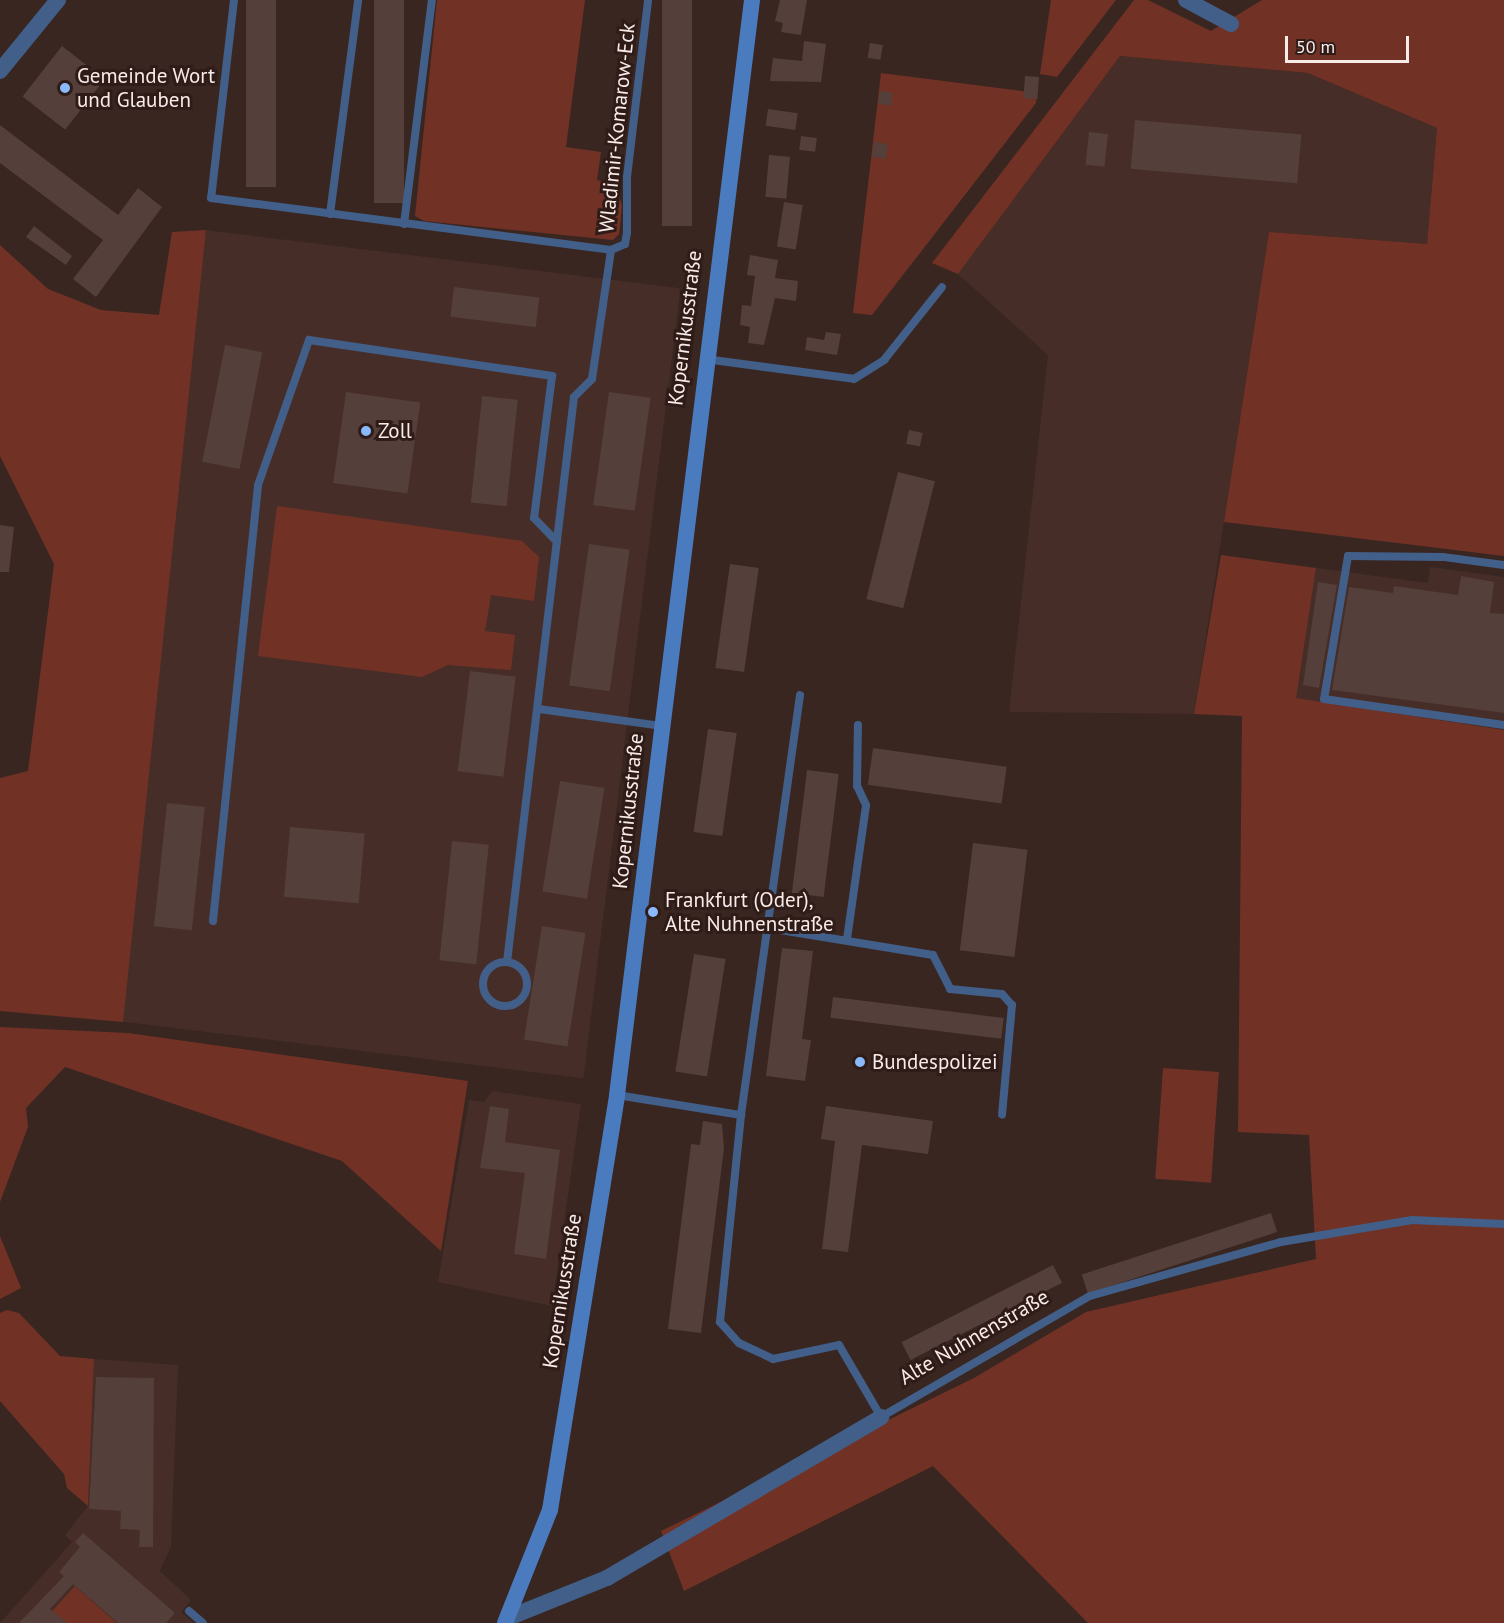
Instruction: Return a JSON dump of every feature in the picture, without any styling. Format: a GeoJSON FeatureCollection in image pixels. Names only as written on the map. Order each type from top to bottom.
{"type":"FeatureCollection","features":[{"type":"Feature","properties":{"kind":"main road","name":"Kopernikusstraße"},"geometry":{"type":"LineString","coordinates":[[506,1621],[550,1510],[617,1095],[705,359],[752,0]]}},
{"type":"Feature","properties":{"kind":"street"},"geometry":{"type":"LineString","coordinates":[[0,71],[58,0]]}},
{"type":"Feature","properties":{"kind":"street"},"geometry":{"type":"LineString","coordinates":[[1186,0],[1231,24]]}},
{"type":"Feature","properties":{"kind":"street","name":"Alte Nuhnenstraße"},"geometry":{"type":"LineString","coordinates":[[506,1621],[607,1578],[881,1417]]}},
{"type":"Feature","properties":{"kind":"lane","name":"Wladimir-Komarow-Eck"},"geometry":{"type":"LineString","coordinates":[[234,0],[211,198],[611,250],[625,244],[627,233],[627,177],[648,0]]}},
{"type":"Feature","properties":{"kind":"lane"},"geometry":{"type":"LineString","coordinates":[[330,214],[358,0]]}},
{"type":"Feature","properties":{"kind":"lane"},"geometry":{"type":"LineString","coordinates":[[404,224],[432,0]]}},
{"type":"Feature","properties":{"kind":"lane"},"geometry":{"type":"LineString","coordinates":[[507,962],[539,708],[574,397],[592,379],[611,250]]}},
{"type":"Feature","properties":{"kind":"lane"},"geometry":{"type":"LineString","coordinates":[[705,359],[854,379],[884,360],[942,287]]}},
{"type":"Feature","properties":{"kind":"lane"},"geometry":{"type":"LineString","coordinates":[[213,921],[258,484],[309,340],[552,376],[534,518],[557,542]]}},
{"type":"Feature","properties":{"kind":"lane"},"geometry":{"type":"LineString","coordinates":[[1504,565],[1348,556],[1324,699],[1504,725]]}},
{"type":"Feature","properties":{"kind":"lane"},"geometry":{"type":"LineString","coordinates":[[800,695],[741,1115],[720,1322],[739,1343],[773,1359],[789,1359],[839,1345],[881,1417]]}},
{"type":"Feature","properties":{"kind":"lane"},"geometry":{"type":"LineString","coordinates":[[539,708],[661,726]]}},
{"type":"Feature","properties":{"kind":"lane"},"geometry":{"type":"LineString","coordinates":[[848,939],[866,805],[857,786],[858,725]]}},
{"type":"Feature","properties":{"kind":"lane"},"geometry":{"type":"LineString","coordinates":[[768,928],[848,939],[933,955],[950,989],[1002,994],[1012,1005],[1002,1115]]}},
{"type":"Feature","properties":{"kind":"lane"},"geometry":{"type":"LineString","coordinates":[[507,962],[525,974],[527,989],[519,1001],[506,1007],[492,1003],[482,986],[489,968],[507,962]]}},
{"type":"Feature","properties":{"kind":"lane"},"geometry":{"type":"LineString","coordinates":[[617,1095],[741,1115]]}},
{"type":"Feature","properties":{"kind":"lane","name":"Alte Nuhnenstraße"},"geometry":{"type":"LineString","coordinates":[[881,1417],[1090,1296],[1281,1242],[1412,1220],[1504,1224]]}},
{"type":"Feature","properties":{"kind":"lane"},"geometry":{"type":"LineString","coordinates":[[189,1611],[203,1623]]}},
{"type":"Feature","properties":{"kind":"shaded area"},"geometry":{"type":"Polygon","coordinates":[[[437,0],[585,0],[566,147],[601,152],[597,180],[616,185],[622,206],[619,234],[613,240],[424,221],[415,216],[437,0]]]}},
{"type":"Feature","properties":{"kind":"shaded area"},"geometry":{"type":"Polygon","coordinates":[[[1051,0],[1116,0],[1057,77],[1040,74],[1051,0]]]}},
{"type":"Feature","properties":{"kind":"shaded area"},"geometry":{"type":"Polygon","coordinates":[[[1134,0],[1148,0],[1211,31],[1262,0],[1504,0],[1504,556],[1224,522],[1269,232],[1427,244],[1437,128],[1308,73],[1120,56],[958,274],[932,263],[1134,0]]]}},
{"type":"Feature","properties":{"kind":"shaded area"},"geometry":{"type":"Polygon","coordinates":[[[1120,56],[1308,73],[1437,128],[1427,244],[1269,232],[1194,714],[1009,712],[1048,355],[958,274],[1120,56]]]}},
{"type":"Feature","properties":{"kind":"shaded area"},"geometry":{"type":"Polygon","coordinates":[[[881,73],[1037,93],[1036,103],[872,315],[853,313],[881,73]]]}},
{"type":"Feature","properties":{"kind":"shaded area"},"geometry":{"type":"Polygon","coordinates":[[[206,230],[680,288],[583,1078],[109,1020],[206,230]]]}},
{"type":"Feature","properties":{"kind":"shaded area"},"geometry":{"type":"Polygon","coordinates":[[[206,230],[123,1022],[0,1011],[0,778],[28,771],[54,564],[0,456],[0,245],[48,289],[101,310],[159,315],[172,232],[206,230]]]}},
{"type":"Feature","properties":{"kind":"shaded area"},"geometry":{"type":"Polygon","coordinates":[[[277,506],[522,541],[539,557],[534,601],[491,595],[485,631],[515,635],[511,670],[448,665],[422,677],[258,656],[277,506]]]}},
{"type":"Feature","properties":{"kind":"shaded area"},"geometry":{"type":"Polygon","coordinates":[[[1221,555],[1316,568],[1296,698],[1504,730],[1504,1623],[1088,1623],[933,1466],[684,1591],[661,1531],[974,1378],[1086,1312],[1316,1259],[1309,1135],[1238,1132],[1242,716],[1194,714],[1221,555]]]}},
{"type":"Feature","properties":{"kind":"shaded area"},"geometry":{"type":"Polygon","coordinates":[[[1430,567],[1504,577],[1504,730],[1295,698],[1316,568],[1428,583],[1430,567]]]}},
{"type":"Feature","properties":{"kind":"shaded area"},"geometry":{"type":"Polygon","coordinates":[[[0,1027],[128,1033],[468,1081],[441,1251],[342,1161],[65,1067],[26,1108],[28,1127],[0,1202],[0,1027]]]}},
{"type":"Feature","properties":{"kind":"shaded area"},"geometry":{"type":"Polygon","coordinates":[[[1163,1068],[1219,1072],[1211,1183],[1155,1179],[1163,1068]]]}},
{"type":"Feature","properties":{"kind":"shaded area"},"geometry":{"type":"Polygon","coordinates":[[[492,1091],[581,1104],[552,1306],[438,1282],[469,1100],[484,1102],[492,1091]]]}},
{"type":"Feature","properties":{"kind":"shaded area"},"geometry":{"type":"Polygon","coordinates":[[[0,1236],[21,1288],[0,1299],[0,1236]]]}},
{"type":"Feature","properties":{"kind":"shaded area"},"geometry":{"type":"Polygon","coordinates":[[[7,1310],[19,1313],[60,1356],[94,1359],[88,1506],[67,1488],[64,1474],[0,1401],[0,1313],[7,1310]]]}},
{"type":"Feature","properties":{"kind":"shaded area"},"geometry":{"type":"Polygon","coordinates":[[[94,1359],[178,1365],[171,1546],[160,1571],[191,1600],[181,1612],[194,1623],[117,1623],[75,1586],[41,1623],[0,1623],[72,1542],[65,1535],[88,1506],[94,1359]]]}},
{"type":"Feature","properties":{"kind":"shaded area"},"geometry":{"type":"Polygon","coordinates":[[[75,1586],[117,1623],[41,1623],[75,1586]]]}},
{"type":"Feature","properties":{"kind":"building"},"geometry":{"type":"Polygon","coordinates":[[[246,0],[276,0],[276,187],[246,187],[246,0]]]}},
{"type":"Feature","properties":{"kind":"building"},"geometry":{"type":"Polygon","coordinates":[[[374,0],[404,0],[404,203],[374,203],[374,0]]]}},
{"type":"Feature","properties":{"kind":"building"},"geometry":{"type":"Polygon","coordinates":[[[662,0],[692,0],[692,226],[662,226],[662,0]]]}},
{"type":"Feature","properties":{"kind":"building"},"geometry":{"type":"Polygon","coordinates":[[[780,0],[807,0],[801,35],[781,32],[783,23],[775,21],[780,0]]]}},
{"type":"Feature","properties":{"kind":"building"},"geometry":{"type":"Polygon","coordinates":[[[804,41],[826,44],[821,82],[770,81],[773,58],[802,61],[804,41]]]}},
{"type":"Feature","properties":{"kind":"building"},"geometry":{"type":"Polygon","coordinates":[[[870,43],[883,45],[880,60],[868,58],[870,43]]]}},
{"type":"Feature","properties":{"kind":"building","name":"Gemeinde Wort und Glauben"},"geometry":{"type":"Polygon","coordinates":[[[62,46],[105,79],[65,130],[23,96],[62,46]]]}},
{"type":"Feature","properties":{"kind":"building"},"geometry":{"type":"Polygon","coordinates":[[[1025,76],[1039,77],[1037,99],[1023,98],[1025,76]]]}},
{"type":"Feature","properties":{"kind":"building"},"geometry":{"type":"Polygon","coordinates":[[[880,91],[893,93],[891,106],[878,104],[880,91]]]}},
{"type":"Feature","properties":{"kind":"building"},"geometry":{"type":"Polygon","coordinates":[[[768,109],[798,113],[795,130],[766,126],[768,109]]]}},
{"type":"Feature","properties":{"kind":"building"},"geometry":{"type":"Polygon","coordinates":[[[1135,120],[1301,135],[1297,183],[1131,169],[1135,120]]]}},
{"type":"Feature","properties":{"kind":"building"},"geometry":{"type":"Polygon","coordinates":[[[0,125],[118,215],[138,188],[162,207],[96,297],[73,279],[103,240],[0,163],[0,125]]]}},
{"type":"Feature","properties":{"kind":"building"},"geometry":{"type":"Polygon","coordinates":[[[1089,132],[1108,134],[1104,167],[1086,165],[1089,132]]]}},
{"type":"Feature","properties":{"kind":"building"},"geometry":{"type":"Polygon","coordinates":[[[801,136],[817,138],[815,152],[799,150],[801,136]]]}},
{"type":"Feature","properties":{"kind":"building"},"geometry":{"type":"Polygon","coordinates":[[[874,142],[888,144],[886,159],[872,157],[874,142]]]}},
{"type":"Feature","properties":{"kind":"building"},"geometry":{"type":"Polygon","coordinates":[[[769,155],[790,157],[786,199],[765,197],[769,155]]]}},
{"type":"Feature","properties":{"kind":"building"},"geometry":{"type":"Polygon","coordinates":[[[784,202],[803,205],[796,249],[777,246],[784,202]]]}},
{"type":"Feature","properties":{"kind":"building"},"geometry":{"type":"Polygon","coordinates":[[[34,226],[72,256],[66,265],[26,237],[34,226]]]}},
{"type":"Feature","properties":{"kind":"building"},"geometry":{"type":"Polygon","coordinates":[[[750,255],[778,260],[775,278],[798,281],[796,301],[775,298],[764,345],[748,343],[750,327],[740,325],[742,305],[751,306],[755,276],[747,275],[750,255]]]}},
{"type":"Feature","properties":{"kind":"building"},"geometry":{"type":"Polygon","coordinates":[[[454,287],[539,297],[536,327],[450,317],[454,287]]]}},
{"type":"Feature","properties":{"kind":"building"},"geometry":{"type":"Polygon","coordinates":[[[826,332],[841,334],[837,355],[805,350],[807,337],[824,340],[826,332]]]}},
{"type":"Feature","properties":{"kind":"building"},"geometry":{"type":"Polygon","coordinates":[[[225,345],[262,352],[240,469],[202,462],[225,345]]]}},
{"type":"Feature","properties":{"kind":"building"},"geometry":{"type":"Polygon","coordinates":[[[346,392],[420,402],[407,494],[333,483],[346,392]]]}},
{"type":"Feature","properties":{"kind":"building"},"geometry":{"type":"Polygon","coordinates":[[[609,392],[651,398],[635,511],[593,505],[609,392]]]}},
{"type":"Feature","properties":{"kind":"building"},"geometry":{"type":"Polygon","coordinates":[[[482,396],[518,400],[507,506],[471,502],[482,396]]]}},
{"type":"Feature","properties":{"kind":"building"},"geometry":{"type":"Polygon","coordinates":[[[909,430],[923,433],[920,447],[906,444],[909,430]]]}},
{"type":"Feature","properties":{"kind":"building"},"geometry":{"type":"Polygon","coordinates":[[[898,472],[935,481],[903,608],[866,599],[898,472]]]}},
{"type":"Feature","properties":{"kind":"building"},"geometry":{"type":"Polygon","coordinates":[[[0,525],[14,527],[9,572],[0,572],[0,525]]]}},
{"type":"Feature","properties":{"kind":"building"},"geometry":{"type":"Polygon","coordinates":[[[589,544],[630,550],[610,691],[569,686],[589,544]]]}},
{"type":"Feature","properties":{"kind":"building"},"geometry":{"type":"Polygon","coordinates":[[[730,564],[759,568],[744,672],[715,668],[730,564]]]}},
{"type":"Feature","properties":{"kind":"building"},"geometry":{"type":"Polygon","coordinates":[[[1461,576],[1494,582],[1490,613],[1504,614],[1504,713],[1332,690],[1349,587],[1393,593],[1394,586],[1458,595],[1461,576]]]}},
{"type":"Feature","properties":{"kind":"building"},"geometry":{"type":"Polygon","coordinates":[[[1318,582],[1337,585],[1319,688],[1303,685],[1318,582]]]}},
{"type":"Feature","properties":{"kind":"building"},"geometry":{"type":"Polygon","coordinates":[[[470,671],[516,677],[503,777],[458,771],[470,671]]]}},
{"type":"Feature","properties":{"kind":"building"},"geometry":{"type":"Polygon","coordinates":[[[708,729],[737,733],[722,836],[694,832],[708,729]]]}},
{"type":"Feature","properties":{"kind":"building"},"geometry":{"type":"Polygon","coordinates":[[[873,748],[1007,767],[1002,803],[868,785],[873,748]]]}},
{"type":"Feature","properties":{"kind":"building"},"geometry":{"type":"Polygon","coordinates":[[[807,770],[839,774],[824,897],[792,893],[807,770]]]}},
{"type":"Feature","properties":{"kind":"building"},"geometry":{"type":"Polygon","coordinates":[[[560,781],[604,788],[587,899],[542,892],[560,781]]]}},
{"type":"Feature","properties":{"kind":"building"},"geometry":{"type":"Polygon","coordinates":[[[167,803],[205,807],[192,930],[154,926],[167,803]]]}},
{"type":"Feature","properties":{"kind":"building"},"geometry":{"type":"Polygon","coordinates":[[[290,827],[365,834],[359,903],[284,897],[290,827]]]}},
{"type":"Feature","properties":{"kind":"building"},"geometry":{"type":"Polygon","coordinates":[[[452,841],[489,845],[476,964],[439,960],[452,841]]]}},
{"type":"Feature","properties":{"kind":"building"},"geometry":{"type":"Polygon","coordinates":[[[973,843],[1028,850],[1014,957],[960,950],[973,843]]]}},
{"type":"Feature","properties":{"kind":"building"},"geometry":{"type":"Polygon","coordinates":[[[542,926],[585,933],[567,1046],[524,1040],[542,926]]]}},
{"type":"Feature","properties":{"kind":"building"},"geometry":{"type":"Polygon","coordinates":[[[782,948],[813,951],[802,1039],[811,1040],[805,1081],[766,1076],[782,948]]]}},
{"type":"Feature","properties":{"kind":"building"},"geometry":{"type":"Polygon","coordinates":[[[694,954],[726,959],[707,1077],[675,1072],[694,954]]]}},
{"type":"Feature","properties":{"kind":"building"},"geometry":{"type":"Polygon","coordinates":[[[833,997],[1004,1018],[1001,1039],[830,1018],[833,997]]]}},
{"type":"Feature","properties":{"kind":"building"},"geometry":{"type":"Polygon","coordinates":[[[490,1106],[509,1109],[505,1142],[560,1150],[546,1259],[514,1254],[525,1173],[480,1168],[490,1106]]]}},
{"type":"Feature","properties":{"kind":"building"},"geometry":{"type":"Polygon","coordinates":[[[826,1106],[933,1121],[928,1154],[862,1145],[848,1252],[822,1249],[835,1141],[821,1139],[826,1106]]]}},
{"type":"Feature","properties":{"kind":"building"},"geometry":{"type":"Polygon","coordinates":[[[703,1121],[722,1124],[724,1148],[701,1333],[668,1329],[691,1144],[700,1145],[703,1121]]]}},
{"type":"Feature","properties":{"kind":"building"},"geometry":{"type":"Polygon","coordinates":[[[1271,1213],[1277,1232],[1088,1294],[1082,1274],[1271,1213]]]}},
{"type":"Feature","properties":{"kind":"building"},"geometry":{"type":"Polygon","coordinates":[[[1053,1265],[1062,1283],[911,1360],[902,1342],[1053,1265]]]}},
{"type":"Feature","properties":{"kind":"building"},"geometry":{"type":"Polygon","coordinates":[[[96,1377],[154,1378],[153,1547],[139,1547],[140,1530],[120,1529],[121,1511],[89,1509],[96,1377]]]}},
{"type":"Feature","properties":{"kind":"building"},"geometry":{"type":"Polygon","coordinates":[[[83,1533],[175,1613],[166,1623],[118,1623],[73,1584],[50,1609],[67,1623],[19,1623],[64,1576],[59,1572],[80,1547],[75,1542],[83,1533]]]}},
{"type":"Feature","properties":{"kind":"place","name":"Gemeinde Wort und Glauben"},"geometry":{"type":"Point","coordinates":[65,88]}},
{"type":"Feature","properties":{"kind":"place","name":"Zoll"},"geometry":{"type":"Point","coordinates":[366,431]}},
{"type":"Feature","properties":{"kind":"place","name":"Frankfurt (Oder), Alte Nuhnenstraße"},"geometry":{"type":"Point","coordinates":[653,912]}},
{"type":"Feature","properties":{"kind":"place","name":"Bundespolizei"},"geometry":{"type":"Point","coordinates":[860,1062]}}]}
